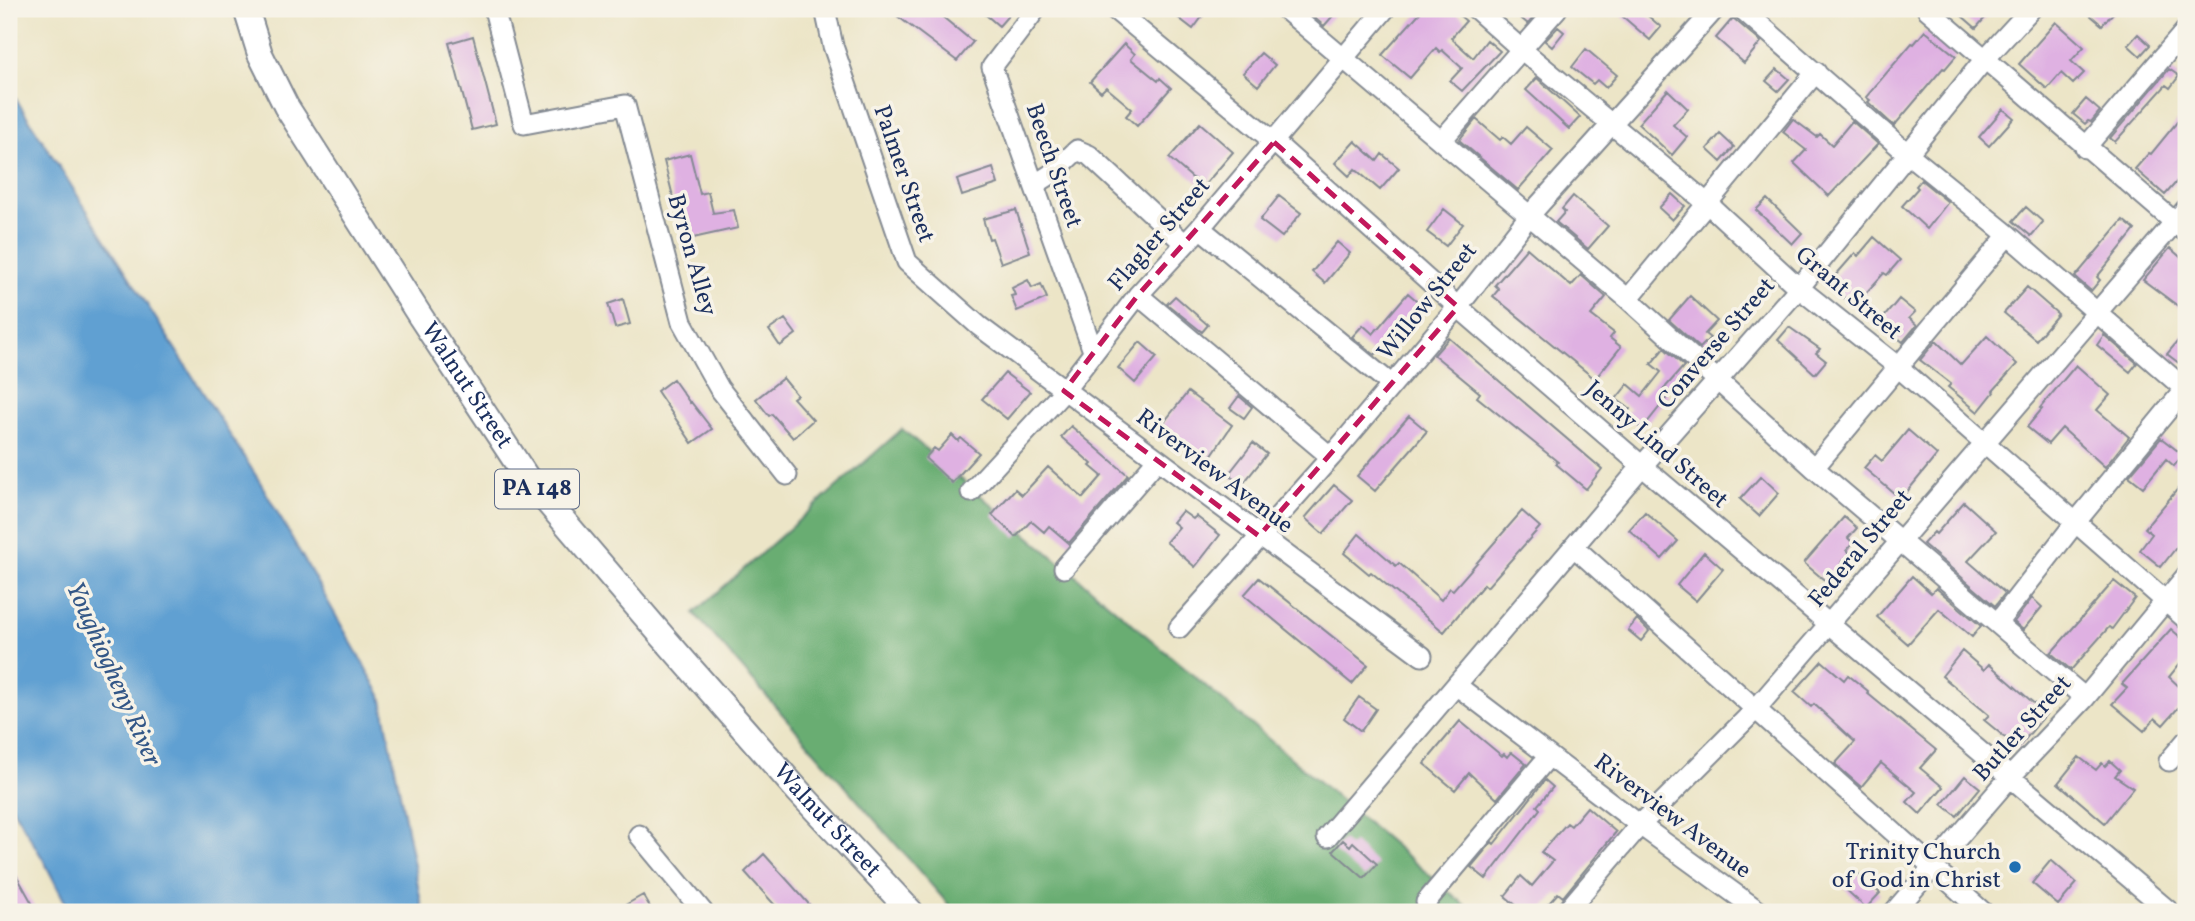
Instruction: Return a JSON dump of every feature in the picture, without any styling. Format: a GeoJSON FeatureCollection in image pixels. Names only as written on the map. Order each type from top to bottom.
{"type":"FeatureCollection","features":[{"type":"Feature","properties":{"kind":"main road","name":"Walnut Street"},"geometry":{"type":"LineString","coordinates":[[246,9],[260,54],[286,106],[527,478],[672,648],[911,912]]}},
{"type":"Feature","properties":{"kind":"street","name":"Byron Alley"},"geometry":{"type":"LineString","coordinates":[[494,9],[524,124],[625,105],[681,322],[719,388],[787,475]]}},
{"type":"Feature","properties":{"kind":"street","name":"Palmer Street"},"geometry":{"type":"LineString","coordinates":[[825,9],[833,46],[907,262],[979,326]]}},
{"type":"Feature","properties":{"kind":"street","name":"Beech Street"},"geometry":{"type":"LineString","coordinates":[[1036,9],[992,67],[1093,351]]}},
{"type":"Feature","properties":{"kind":"street","name":"Jenny Lind Street"},"geometry":{"type":"LineString","coordinates":[[1114,9],[1273,142],[1642,466],[2170,912]]}},
{"type":"Feature","properties":{"kind":"street"},"geometry":{"type":"LineString","coordinates":[[1285,9],[1628,299],[1814,468],[2085,698]]}},
{"type":"Feature","properties":{"kind":"street","name":"Flagler Street"},"geometry":{"type":"LineString","coordinates":[[971,492],[1064,391],[1138,295],[1200,228],[1385,9]]}},
{"type":"Feature","properties":{"kind":"street","name":"Grant Street"},"geometry":{"type":"LineString","coordinates":[[1476,9],[1708,204],[1799,288],[1897,366],[2186,619]]}},
{"type":"Feature","properties":{"kind":"street"},"geometry":{"type":"LineString","coordinates":[[1441,141],[1557,9]]}},
{"type":"Feature","properties":{"kind":"street","name":"Willow Street"},"geometry":{"type":"LineString","coordinates":[[1179,628],[1331,457],[1458,307],[1529,216],[1715,9]]}},
{"type":"Feature","properties":{"kind":"street"},"geometry":{"type":"LineString","coordinates":[[1742,9],[1908,154],[2008,234],[2186,390],[1998,622]]}},
{"type":"Feature","properties":{"kind":"street"},"geometry":{"type":"LineString","coordinates":[[1927,9],[2085,148],[2182,221]]}},
{"type":"Feature","properties":{"kind":"street","name":"Converse Street"},"geometry":{"type":"LineString","coordinates":[[1327,837],[1642,466],[1799,288],[1984,60],[2031,9]]}},
{"type":"Feature","properties":{"kind":"street"},"geometry":{"type":"LineString","coordinates":[[2085,148],[2186,30]]}},
{"type":"Feature","properties":{"kind":"street"},"geometry":{"type":"LineString","coordinates":[[1628,299],[1816,72]]}},
{"type":"Feature","properties":{"kind":"street"},"geometry":{"type":"LineString","coordinates":[[1034,185],[1053,173],[1077,150],[1089,155],[1185,244]]}},
{"type":"Feature","properties":{"kind":"street","name":"Federal Street"},"geometry":{"type":"LineString","coordinates":[[1566,912],[1640,825],[1755,710],[2097,312],[2182,221]]}},
{"type":"Feature","properties":{"kind":"street"},"geometry":{"type":"LineString","coordinates":[[1200,228],[1392,385]]}},
{"type":"Feature","properties":{"kind":"street"},"geometry":{"type":"LineString","coordinates":[[1814,468],[2008,234]]}},
{"type":"Feature","properties":{"kind":"street"},"geometry":{"type":"LineString","coordinates":[[1138,295],[1331,457]]}},
{"type":"Feature","properties":{"kind":"street","name":"Riverview Avenue"},"geometry":{"type":"LineString","coordinates":[[979,326],[1422,656]]}},
{"type":"Feature","properties":{"kind":"street"},"geometry":{"type":"LineString","coordinates":[[1065,568],[1157,460]]}},
{"type":"Feature","properties":{"kind":"street"},"geometry":{"type":"LineString","coordinates":[[1574,547],[1983,912]]}},
{"type":"Feature","properties":{"kind":"street","name":"Butler Street"},"geometry":{"type":"LineString","coordinates":[[1894,912],[2011,776],[2085,698],[2186,576]]}},
{"type":"Feature","properties":{"kind":"street","name":"Riverview Avenue"},"geometry":{"type":"LineString","coordinates":[[1456,685],[1760,912]]}},
{"type":"Feature","properties":{"kind":"street"},"geometry":{"type":"LineString","coordinates":[[2169,761],[2186,741]]}},
{"type":"Feature","properties":{"kind":"street"},"geometry":{"type":"LineString","coordinates":[[1426,902],[1549,756]]}},
{"type":"Feature","properties":{"kind":"street"},"geometry":{"type":"LineString","coordinates":[[639,835],[702,912]]}},
{"type":"Feature","properties":{"kind":"highlighted area"},"geometry":{"type":"Polygon","coordinates":[[[1274,142],[1458,307],[1259,536],[1064,391],[1138,295],[1274,142]]]}},
{"type":"Feature","properties":{"kind":"green space"},"geometry":{"type":"Polygon","coordinates":[[[902,429],[1473,912],[955,912],[694,613],[902,429]]]}},
{"type":"Feature","properties":{"kind":"water","name":"Youghiogheny River"},"geometry":{"type":"Polygon","coordinates":[[[9,88],[260,482],[381,695],[423,912],[70,912],[9,802],[9,88]]]}},
{"type":"Feature","properties":{"kind":"building"},"geometry":{"type":"Polygon","coordinates":[[[888,9],[933,9],[973,42],[957,61],[888,9]]]}},
{"type":"Feature","properties":{"kind":"building"},"geometry":{"type":"Polygon","coordinates":[[[979,9],[1014,9],[999,26],[979,9]]]}},
{"type":"Feature","properties":{"kind":"building"},"geometry":{"type":"Polygon","coordinates":[[[1167,9],[1208,9],[1193,29],[1167,9]]]}},
{"type":"Feature","properties":{"kind":"building"},"geometry":{"type":"Polygon","coordinates":[[[1304,9],[1339,9],[1324,26],[1304,9]]]}},
{"type":"Feature","properties":{"kind":"building"},"geometry":{"type":"Polygon","coordinates":[[[1423,9],[1452,9],[1466,21],[1451,38],[1473,58],[1487,40],[1500,51],[1462,91],[1450,81],[1462,68],[1442,50],[1440,52],[1436,48],[1410,78],[1382,55],[1423,9]]]}},
{"type":"Feature","properties":{"kind":"building"},"geometry":{"type":"Polygon","coordinates":[[[1510,9],[1537,9],[1539,11],[1528,24],[1510,9]]]}},
{"type":"Feature","properties":{"kind":"building"},"geometry":{"type":"Polygon","coordinates":[[[1614,9],[1640,9],[1661,27],[1650,40],[1614,9]]]}},
{"type":"Feature","properties":{"kind":"building"},"geometry":{"type":"Polygon","coordinates":[[[1954,9],[1993,9],[1976,28],[1954,9]]]}},
{"type":"Feature","properties":{"kind":"building"},"geometry":{"type":"Polygon","coordinates":[[[2083,9],[2117,9],[2102,25],[2083,9]]]}},
{"type":"Feature","properties":{"kind":"building"},"geometry":{"type":"Polygon","coordinates":[[[1733,18],[1761,42],[1744,63],[1716,38],[1733,18]]]}},
{"type":"Feature","properties":{"kind":"building"},"geometry":{"type":"Polygon","coordinates":[[[2056,22],[2084,47],[2071,61],[2084,73],[2073,84],[2061,73],[2047,89],[2019,64],[2056,22]]]}},
{"type":"Feature","properties":{"kind":"building"},"geometry":{"type":"Polygon","coordinates":[[[1558,27],[1564,32],[1552,47],[1545,41],[1558,27]]]}},
{"type":"Feature","properties":{"kind":"building"},"geometry":{"type":"Polygon","coordinates":[[[1925,31],[1956,56],[1894,126],[1866,97],[1925,31]]]}},
{"type":"Feature","properties":{"kind":"building"},"geometry":{"type":"Polygon","coordinates":[[[2138,34],[2150,45],[2140,56],[2128,45],[2138,34]]]}},
{"type":"Feature","properties":{"kind":"building"},"geometry":{"type":"Polygon","coordinates":[[[473,36],[496,124],[472,130],[449,43],[473,36]]]}},
{"type":"Feature","properties":{"kind":"building"},"geometry":{"type":"Polygon","coordinates":[[[1124,44],[1135,54],[1131,59],[1171,88],[1137,126],[1126,116],[1132,109],[1106,87],[1101,92],[1090,82],[1124,44]]]}},
{"type":"Feature","properties":{"kind":"building"},"geometry":{"type":"Polygon","coordinates":[[[1586,49],[1617,75],[1606,88],[1597,80],[1593,84],[1572,67],[1586,49]]]}},
{"type":"Feature","properties":{"kind":"building"},"geometry":{"type":"Polygon","coordinates":[[[1261,53],[1275,65],[1258,86],[1243,73],[1261,53]]]}},
{"type":"Feature","properties":{"kind":"building"},"geometry":{"type":"Polygon","coordinates":[[[1777,69],[1789,79],[1778,91],[1766,81],[1777,69]]]}},
{"type":"Feature","properties":{"kind":"building"},"geometry":{"type":"Polygon","coordinates":[[[2169,69],[2179,76],[2170,88],[2166,85],[2115,142],[2110,138],[2169,69]]]}},
{"type":"Feature","properties":{"kind":"building"},"geometry":{"type":"Polygon","coordinates":[[[1537,78],[1580,117],[1569,129],[1526,90],[1537,78]]]}},
{"type":"Feature","properties":{"kind":"building"},"geometry":{"type":"Polygon","coordinates":[[[1668,90],[1688,109],[1673,125],[1687,137],[1672,155],[1638,124],[1668,90]]]}},
{"type":"Feature","properties":{"kind":"building"},"geometry":{"type":"Polygon","coordinates":[[[2086,99],[2100,111],[2091,122],[2085,124],[2073,114],[2086,99]]]}},
{"type":"Feature","properties":{"kind":"building"},"geometry":{"type":"Polygon","coordinates":[[[2003,109],[2014,118],[1989,146],[1979,137],[2003,109]]]}},
{"type":"Feature","properties":{"kind":"building"},"geometry":{"type":"Polygon","coordinates":[[[2186,111],[2186,183],[2180,178],[2165,195],[2135,169],[2151,154],[2186,111]]]}},
{"type":"Feature","properties":{"kind":"building"},"geometry":{"type":"Polygon","coordinates":[[[1476,119],[1500,140],[1503,137],[1511,144],[1526,127],[1553,150],[1518,190],[1459,140],[1476,119]]]}},
{"type":"Feature","properties":{"kind":"building"},"geometry":{"type":"Polygon","coordinates":[[[1793,119],[1817,137],[1820,134],[1832,145],[1852,121],[1878,144],[1829,196],[1794,163],[1806,150],[1783,132],[1793,119]]]}},
{"type":"Feature","properties":{"kind":"building"},"geometry":{"type":"Polygon","coordinates":[[[1200,123],[1233,152],[1203,187],[1169,158],[1200,123]]]}},
{"type":"Feature","properties":{"kind":"building"},"geometry":{"type":"Polygon","coordinates":[[[1720,134],[1734,147],[1721,162],[1707,149],[1720,134]]]}},
{"type":"Feature","properties":{"kind":"building"},"geometry":{"type":"Polygon","coordinates":[[[1355,141],[1377,161],[1382,154],[1399,168],[1380,190],[1355,169],[1349,176],[1335,163],[1355,141]]]}},
{"type":"Feature","properties":{"kind":"building"},"geometry":{"type":"Polygon","coordinates":[[[690,154],[700,194],[708,192],[713,213],[734,210],[738,228],[684,240],[664,161],[690,154]]]}},
{"type":"Feature","properties":{"kind":"building"},"geometry":{"type":"Polygon","coordinates":[[[993,168],[998,184],[962,196],[957,180],[993,168]]]}},
{"type":"Feature","properties":{"kind":"building"},"geometry":{"type":"Polygon","coordinates":[[[1921,180],[1948,202],[1927,229],[1902,206],[1918,188],[1916,186],[1921,180]]]}},
{"type":"Feature","properties":{"kind":"building"},"geometry":{"type":"Polygon","coordinates":[[[1672,194],[1685,206],[1672,220],[1659,208],[1672,194]]]}},
{"type":"Feature","properties":{"kind":"building"},"geometry":{"type":"Polygon","coordinates":[[[1279,196],[1301,213],[1282,237],[1260,220],[1279,196]]]}},
{"type":"Feature","properties":{"kind":"building"},"geometry":{"type":"Polygon","coordinates":[[[1573,196],[1608,226],[1588,249],[1556,222],[1573,196]]]}},
{"type":"Feature","properties":{"kind":"building"},"geometry":{"type":"Polygon","coordinates":[[[1767,199],[1802,233],[1792,244],[1756,210],[1767,199]]]}},
{"type":"Feature","properties":{"kind":"building"},"geometry":{"type":"Polygon","coordinates":[[[2026,207],[2043,222],[2031,236],[2013,221],[2026,207]]]}},
{"type":"Feature","properties":{"kind":"building"},"geometry":{"type":"Polygon","coordinates":[[[1444,209],[1463,224],[1446,246],[1427,232],[1444,209]]]}},
{"type":"Feature","properties":{"kind":"building"},"geometry":{"type":"Polygon","coordinates":[[[1016,210],[1030,252],[1001,263],[983,219],[1016,210]]]}},
{"type":"Feature","properties":{"kind":"building"},"geometry":{"type":"Polygon","coordinates":[[[2123,220],[2135,230],[2097,277],[2100,280],[2091,291],[2075,277],[2123,220]]]}},
{"type":"Feature","properties":{"kind":"building"},"geometry":{"type":"Polygon","coordinates":[[[1874,237],[1900,260],[1887,275],[1884,273],[1854,306],[1828,284],[1855,253],[1858,256],[1874,237]]]}},
{"type":"Feature","properties":{"kind":"building"},"geometry":{"type":"Polygon","coordinates":[[[1337,242],[1350,253],[1325,283],[1312,272],[1337,242]]]}},
{"type":"Feature","properties":{"kind":"building"},"geometry":{"type":"Polygon","coordinates":[[[1527,248],[1571,286],[1581,275],[1606,297],[1591,315],[1614,333],[1610,338],[1621,347],[1595,379],[1493,296],[1499,289],[1495,285],[1527,248]]]}},
{"type":"Feature","properties":{"kind":"building"},"geometry":{"type":"Polygon","coordinates":[[[2170,248],[2186,262],[2186,312],[2143,280],[2170,248]]]}},
{"type":"Feature","properties":{"kind":"building"},"geometry":{"type":"Polygon","coordinates":[[[1028,280],[1032,288],[1041,284],[1047,298],[1017,311],[1011,296],[1015,295],[1012,288],[1028,280]]]}},
{"type":"Feature","properties":{"kind":"building"},"geometry":{"type":"Polygon","coordinates":[[[2027,287],[2058,314],[2036,340],[2004,313],[2027,287]]]}},
{"type":"Feature","properties":{"kind":"building"},"geometry":{"type":"Polygon","coordinates":[[[1408,293],[1423,306],[1399,334],[1396,332],[1375,355],[1352,337],[1363,325],[1373,334],[1408,293]]]}},
{"type":"Feature","properties":{"kind":"building"},"geometry":{"type":"Polygon","coordinates":[[[1175,296],[1208,325],[1202,332],[1167,304],[1175,296]]]}},
{"type":"Feature","properties":{"kind":"building"},"geometry":{"type":"Polygon","coordinates":[[[1690,296],[1717,321],[1705,334],[1710,338],[1700,348],[1669,320],[1690,296]]]}},
{"type":"Feature","properties":{"kind":"building"},"geometry":{"type":"Polygon","coordinates":[[[623,299],[630,324],[615,328],[608,304],[623,299]]]}},
{"type":"Feature","properties":{"kind":"building"},"geometry":{"type":"Polygon","coordinates":[[[1899,299],[1915,312],[1909,318],[1917,325],[1903,342],[1879,323],[1899,299]]]}},
{"type":"Feature","properties":{"kind":"building"},"geometry":{"type":"Polygon","coordinates":[[[785,319],[796,334],[780,346],[769,330],[785,319]]]}},
{"type":"Feature","properties":{"kind":"building"},"geometry":{"type":"Polygon","coordinates":[[[1789,327],[1820,349],[1816,353],[1826,361],[1815,374],[1778,340],[1789,327]]]}},
{"type":"Feature","properties":{"kind":"building"},"geometry":{"type":"Polygon","coordinates":[[[2186,331],[2186,357],[2180,364],[2167,354],[2186,331]]]}},
{"type":"Feature","properties":{"kind":"building"},"geometry":{"type":"Polygon","coordinates":[[[2104,335],[2137,363],[2130,372],[2097,345],[2104,335]]]}},
{"type":"Feature","properties":{"kind":"building"},"geometry":{"type":"Polygon","coordinates":[[[1987,336],[2017,364],[1978,412],[1948,387],[1951,384],[1920,360],[1936,341],[1961,365],[1987,336]]]}},
{"type":"Feature","properties":{"kind":"building"},"geometry":{"type":"Polygon","coordinates":[[[1449,338],[1602,469],[1586,489],[1556,464],[1558,462],[1477,397],[1480,393],[1434,355],[1449,338]]]}},
{"type":"Feature","properties":{"kind":"building"},"geometry":{"type":"Polygon","coordinates":[[[1140,342],[1157,357],[1135,383],[1118,368],[1140,342]]]}},
{"type":"Feature","properties":{"kind":"building"},"geometry":{"type":"Polygon","coordinates":[[[1664,348],[1684,366],[1663,390],[1669,395],[1642,429],[1625,415],[1630,409],[1616,399],[1628,384],[1642,396],[1661,372],[1651,364],[1664,348]]]}},
{"type":"Feature","properties":{"kind":"building"},"geometry":{"type":"Polygon","coordinates":[[[2076,365],[2110,395],[2097,410],[2129,437],[2105,467],[2062,428],[2048,444],[2027,427],[2076,365]]]}},
{"type":"Feature","properties":{"kind":"building"},"geometry":{"type":"Polygon","coordinates":[[[1005,373],[1030,392],[1007,419],[982,399],[1005,373]]]}},
{"type":"Feature","properties":{"kind":"building"},"geometry":{"type":"Polygon","coordinates":[[[783,378],[797,395],[793,398],[813,420],[793,438],[772,414],[769,416],[756,399],[783,378]]]}},
{"type":"Feature","properties":{"kind":"building"},"geometry":{"type":"Polygon","coordinates":[[[673,379],[712,429],[692,443],[657,391],[673,379]]]}},
{"type":"Feature","properties":{"kind":"building"},"geometry":{"type":"Polygon","coordinates":[[[1188,392],[1232,425],[1209,459],[1161,426],[1188,392]]]}},
{"type":"Feature","properties":{"kind":"building"},"geometry":{"type":"Polygon","coordinates":[[[1239,396],[1252,407],[1244,418],[1230,408],[1239,396]]]}},
{"type":"Feature","properties":{"kind":"building"},"geometry":{"type":"Polygon","coordinates":[[[1409,416],[1427,431],[1375,491],[1357,476],[1409,416]]]}},
{"type":"Feature","properties":{"kind":"building"},"geometry":{"type":"Polygon","coordinates":[[[1071,426],[1128,475],[1069,543],[1049,526],[1044,532],[1031,521],[1016,537],[992,515],[1015,489],[1022,495],[1048,467],[1083,498],[1102,476],[1061,437],[1071,426]]]}},
{"type":"Feature","properties":{"kind":"building"},"geometry":{"type":"Polygon","coordinates":[[[1908,430],[1937,455],[1901,499],[1864,468],[1875,455],[1882,461],[1908,430]]]}},
{"type":"Feature","properties":{"kind":"building"},"geometry":{"type":"Polygon","coordinates":[[[952,435],[958,441],[961,438],[979,453],[952,483],[925,458],[934,448],[938,451],[952,435]]]}},
{"type":"Feature","properties":{"kind":"building"},"geometry":{"type":"Polygon","coordinates":[[[2161,438],[2183,455],[2174,466],[2166,459],[2143,487],[2129,476],[2161,438]]]}},
{"type":"Feature","properties":{"kind":"building"},"geometry":{"type":"Polygon","coordinates":[[[1253,443],[1267,454],[1242,485],[1231,477],[1231,471],[1253,443]]]}},
{"type":"Feature","properties":{"kind":"building"},"geometry":{"type":"Polygon","coordinates":[[[1761,476],[1779,493],[1759,516],[1740,499],[1761,476]]]}},
{"type":"Feature","properties":{"kind":"building"},"geometry":{"type":"Polygon","coordinates":[[[2186,479],[2186,535],[2161,567],[2140,550],[2152,534],[2145,528],[2186,479]]]}},
{"type":"Feature","properties":{"kind":"building"},"geometry":{"type":"Polygon","coordinates":[[[1334,485],[1352,500],[1323,534],[1305,518],[1334,485]]]}},
{"type":"Feature","properties":{"kind":"building"},"geometry":{"type":"Polygon","coordinates":[[[1964,502],[1996,531],[1968,561],[2005,593],[1995,606],[1923,544],[1934,532],[1936,534],[1964,502]]]}},
{"type":"Feature","properties":{"kind":"building"},"geometry":{"type":"Polygon","coordinates":[[[1182,511],[1193,519],[1196,516],[1220,535],[1195,567],[1166,542],[1179,527],[1173,522],[1182,511]]]}},
{"type":"Feature","properties":{"kind":"building"},"geometry":{"type":"Polygon","coordinates":[[[1522,511],[1540,527],[1487,587],[1484,584],[1444,632],[1344,553],[1359,534],[1396,566],[1399,563],[1441,600],[1450,588],[1453,590],[1522,511]]]}},
{"type":"Feature","properties":{"kind":"building"},"geometry":{"type":"Polygon","coordinates":[[[1645,512],[1678,541],[1662,559],[1629,530],[1645,512]]]}},
{"type":"Feature","properties":{"kind":"building"},"geometry":{"type":"Polygon","coordinates":[[[1844,517],[1857,528],[1848,538],[1853,543],[1847,550],[1850,553],[1841,564],[1844,566],[1829,584],[1804,563],[1844,517]]]}},
{"type":"Feature","properties":{"kind":"building"},"geometry":{"type":"Polygon","coordinates":[[[1704,552],[1723,569],[1696,601],[1677,585],[1704,552]]]}},
{"type":"Feature","properties":{"kind":"building"},"geometry":{"type":"Polygon","coordinates":[[[1912,576],[1931,593],[1936,588],[1981,626],[1972,637],[1939,609],[1908,644],[1877,617],[1912,576]]]}},
{"type":"Feature","properties":{"kind":"building"},"geometry":{"type":"Polygon","coordinates":[[[1259,578],[1368,665],[1352,684],[1244,595],[1259,578]]]}},
{"type":"Feature","properties":{"kind":"building"},"geometry":{"type":"Polygon","coordinates":[[[2114,581],[2135,598],[2112,629],[2109,627],[2071,670],[2051,653],[2114,581]]]}},
{"type":"Feature","properties":{"kind":"building"},"geometry":{"type":"Polygon","coordinates":[[[2032,598],[2042,607],[2023,630],[2014,622],[2032,598]]]}},
{"type":"Feature","properties":{"kind":"building"},"geometry":{"type":"Polygon","coordinates":[[[1637,619],[1649,631],[1641,641],[1628,630],[1637,619]]]}},
{"type":"Feature","properties":{"kind":"building"},"geometry":{"type":"Polygon","coordinates":[[[2171,629],[2186,642],[2186,656],[2169,677],[2186,693],[2186,715],[2178,708],[2163,725],[2155,718],[2144,731],[2112,704],[2127,688],[2122,684],[2171,629]]]}},
{"type":"Feature","properties":{"kind":"building"},"geometry":{"type":"Polygon","coordinates":[[[1962,651],[1984,670],[1989,664],[2046,714],[2018,748],[1984,720],[1989,715],[1942,676],[1962,651]]]}},
{"type":"Feature","properties":{"kind":"building"},"geometry":{"type":"Polygon","coordinates":[[[1822,661],[1844,680],[1848,675],[1936,750],[1920,768],[1943,787],[1920,814],[1907,802],[1916,792],[1881,763],[1861,787],[1835,764],[1855,742],[1814,704],[1811,707],[1794,692],[1822,661]]]}},
{"type":"Feature","properties":{"kind":"building"},"geometry":{"type":"Polygon","coordinates":[[[1359,697],[1376,709],[1361,731],[1344,718],[1359,697]]]}},
{"type":"Feature","properties":{"kind":"building"},"geometry":{"type":"Polygon","coordinates":[[[1460,721],[1502,756],[1504,754],[1507,757],[1511,752],[1526,764],[1497,799],[1469,773],[1455,790],[1424,764],[1460,721]]]}},
{"type":"Feature","properties":{"kind":"building"},"geometry":{"type":"Polygon","coordinates":[[[2079,757],[2096,770],[2102,763],[2105,766],[2110,761],[2120,770],[2115,776],[2133,788],[2105,823],[2058,783],[2079,757]]]}},
{"type":"Feature","properties":{"kind":"building"},"geometry":{"type":"Polygon","coordinates":[[[1965,776],[1980,788],[1957,816],[1942,804],[1965,776]]]}},
{"type":"Feature","properties":{"kind":"building"},"geometry":{"type":"Polygon","coordinates":[[[1545,780],[1553,787],[1537,806],[1540,809],[1486,879],[1471,867],[1492,842],[1494,844],[1545,780]]]}},
{"type":"Feature","properties":{"kind":"building"},"geometry":{"type":"Polygon","coordinates":[[[1587,807],[1616,832],[1563,897],[1558,893],[1541,912],[1524,912],[1505,896],[1521,876],[1532,886],[1553,861],[1541,852],[1567,823],[1571,826],[1587,807]]]}},
{"type":"Feature","properties":{"kind":"building"},"geometry":{"type":"Polygon","coordinates":[[[1343,840],[1350,846],[1353,842],[1377,864],[1364,878],[1333,851],[1343,840]]]}},
{"type":"Feature","properties":{"kind":"building"},"geometry":{"type":"Polygon","coordinates":[[[764,854],[816,912],[781,912],[745,872],[764,854]]]}},
{"type":"Feature","properties":{"kind":"building"},"geometry":{"type":"Polygon","coordinates":[[[2051,860],[2077,883],[2058,905],[2032,883],[2051,860]]]}},
{"type":"Feature","properties":{"kind":"building"},"geometry":{"type":"Polygon","coordinates":[[[9,862],[37,912],[9,912],[9,862]]]}},
{"type":"Feature","properties":{"kind":"building"},"geometry":{"type":"Polygon","coordinates":[[[1855,871],[1880,893],[1866,908],[1842,886],[1855,871]]]}},
{"type":"Feature","properties":{"kind":"building"},"geometry":{"type":"Polygon","coordinates":[[[643,895],[653,912],[613,912],[643,895]]]}},
{"type":"Feature","properties":{"kind":"place","name":"Trinity Church of God in Christ"},"geometry":{"type":"Point","coordinates":[2015,867]}}]}
